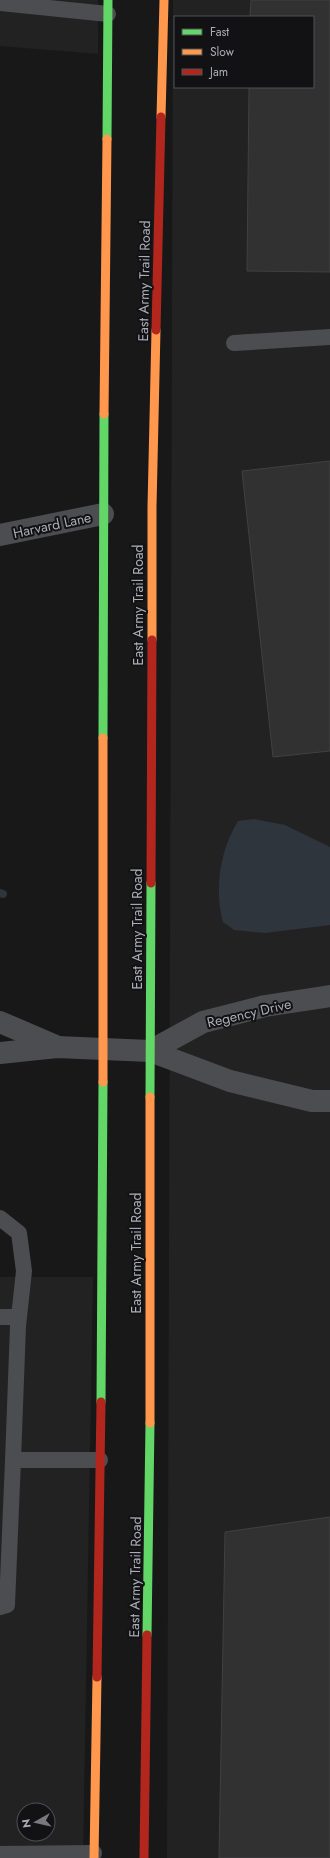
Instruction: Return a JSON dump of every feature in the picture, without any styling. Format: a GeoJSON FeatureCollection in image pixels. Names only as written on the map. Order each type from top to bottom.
{"type":"FeatureCollection","features":[{"type":"Feature","properties":{"kind":"main road","name":"East Army Trail Road"},"geometry":{"type":"LineString","coordinates":[[144,1858],[150,1468],[152,507],[164,0]]}},
{"type":"Feature","properties":{"kind":"main road"},"geometry":{"type":"LineString","coordinates":[[94,1855],[100,1460],[103,1049],[103,514],[108,7]]}},
{"type":"Feature","properties":{"kind":"street","name":"Harvard Lane"},"geometry":{"type":"LineString","coordinates":[[0,535],[103,514]]}},
{"type":"Feature","properties":{"kind":"street","name":"Regency Drive"},"geometry":{"type":"LineString","coordinates":[[150,1051],[203,1022],[265,1006],[330,996]]}},
{"type":"Feature","properties":{"kind":"street"},"geometry":{"type":"LineString","coordinates":[[0,1022],[57,1047]]}},
{"type":"Feature","properties":{"kind":"street"},"geometry":{"type":"LineString","coordinates":[[0,1053],[57,1047],[150,1051],[230,1081],[312,1101],[330,1101]]}},
{"type":"Feature","properties":{"kind":"lane"},"geometry":{"type":"LineString","coordinates":[[0,3],[108,7]]}},
{"type":"Feature","properties":{"kind":"lane"},"geometry":{"type":"LineString","coordinates":[[234,343],[330,337]]}},
{"type":"Feature","properties":{"kind":"lane"},"geometry":{"type":"LineString","coordinates":[[0,1218],[18,1233],[24,1271],[18,1317],[13,1460],[3,1606]]}},
{"type":"Feature","properties":{"kind":"lane"},"geometry":{"type":"LineString","coordinates":[[0,1317],[18,1317]]}},
{"type":"Feature","properties":{"kind":"lane"},"geometry":{"type":"LineString","coordinates":[[13,1460],[100,1460]]}},
{"type":"Feature","properties":{"kind":"lane"},"geometry":{"type":"LineString","coordinates":[[0,1854],[94,1855]]}},
{"type":"Feature","properties":{"kind":"shaded area"},"geometry":{"type":"Polygon","coordinates":[[[0,0],[98,0],[98,54],[0,46],[0,0]]]}},
{"type":"Feature","properties":{"kind":"shaded area"},"geometry":{"type":"Polygon","coordinates":[[[173,0],[330,0],[330,1858],[167,1858],[173,0]]]}},
{"type":"Feature","properties":{"kind":"shaded area"},"geometry":{"type":"Polygon","coordinates":[[[254,819],[285,825],[330,847],[330,925],[265,933],[234,930],[223,922],[220,909],[219,883],[223,857],[232,832],[238,821],[254,819]]]}},
{"type":"Feature","properties":{"kind":"shaded area"},"geometry":{"type":"Polygon","coordinates":[[[0,1277],[93,1277],[83,1858],[0,1858],[0,1277]]]}},
{"type":"Feature","properties":{"kind":"building"},"geometry":{"type":"Polygon","coordinates":[[[251,0],[330,0],[330,272],[247,271],[249,88],[314,88],[314,16],[250,16],[251,0]]]}},
{"type":"Feature","properties":{"kind":"building"},"geometry":{"type":"Polygon","coordinates":[[[330,461],[330,751],[273,757],[242,471],[330,461]]]}},
{"type":"Feature","properties":{"kind":"building"},"geometry":{"type":"Polygon","coordinates":[[[330,1517],[330,1858],[219,1858],[225,1532],[330,1517]]]}},
{"type":"Feature","properties":{"kind":"traffic: fast"},"geometry":{"type":"LineString","coordinates":[[107,139],[108,0]]}},
{"type":"Feature","properties":{"kind":"traffic: fast"},"geometry":{"type":"LineString","coordinates":[[103,738],[104,414]]}},
{"type":"Feature","properties":{"kind":"traffic: fast"},"geometry":{"type":"LineString","coordinates":[[150,1097],[151,883]]}},
{"type":"Feature","properties":{"kind":"traffic: fast"},"geometry":{"type":"LineString","coordinates":[[101,1402],[103,1082]]}},
{"type":"Feature","properties":{"kind":"traffic: fast"},"geometry":{"type":"LineString","coordinates":[[147,1635],[150,1423]]}},
{"type":"Feature","properties":{"kind":"traffic: slow"},"geometry":{"type":"LineString","coordinates":[[161,117],[164,0]]}},
{"type":"Feature","properties":{"kind":"traffic: slow"},"geometry":{"type":"LineString","coordinates":[[104,414],[107,139]]}},
{"type":"Feature","properties":{"kind":"traffic: slow"},"geometry":{"type":"LineString","coordinates":[[152,640],[152,507],[156,330]]}},
{"type":"Feature","properties":{"kind":"traffic: slow"},"geometry":{"type":"LineString","coordinates":[[103,738],[103,1082]]}},
{"type":"Feature","properties":{"kind":"traffic: slow"},"geometry":{"type":"LineString","coordinates":[[150,1097],[150,1423]]}},
{"type":"Feature","properties":{"kind":"traffic: slow"},"geometry":{"type":"LineString","coordinates":[[94,1858],[97,1677]]}},
{"type":"Feature","properties":{"kind":"traffic: jam"},"geometry":{"type":"LineString","coordinates":[[156,330],[161,117]]}},
{"type":"Feature","properties":{"kind":"traffic: jam"},"geometry":{"type":"LineString","coordinates":[[151,883],[152,640]]}},
{"type":"Feature","properties":{"kind":"traffic: jam"},"geometry":{"type":"LineString","coordinates":[[97,1677],[101,1402]]}},
{"type":"Feature","properties":{"kind":"traffic: jam"},"geometry":{"type":"LineString","coordinates":[[144,1858],[147,1635]]}}]}
